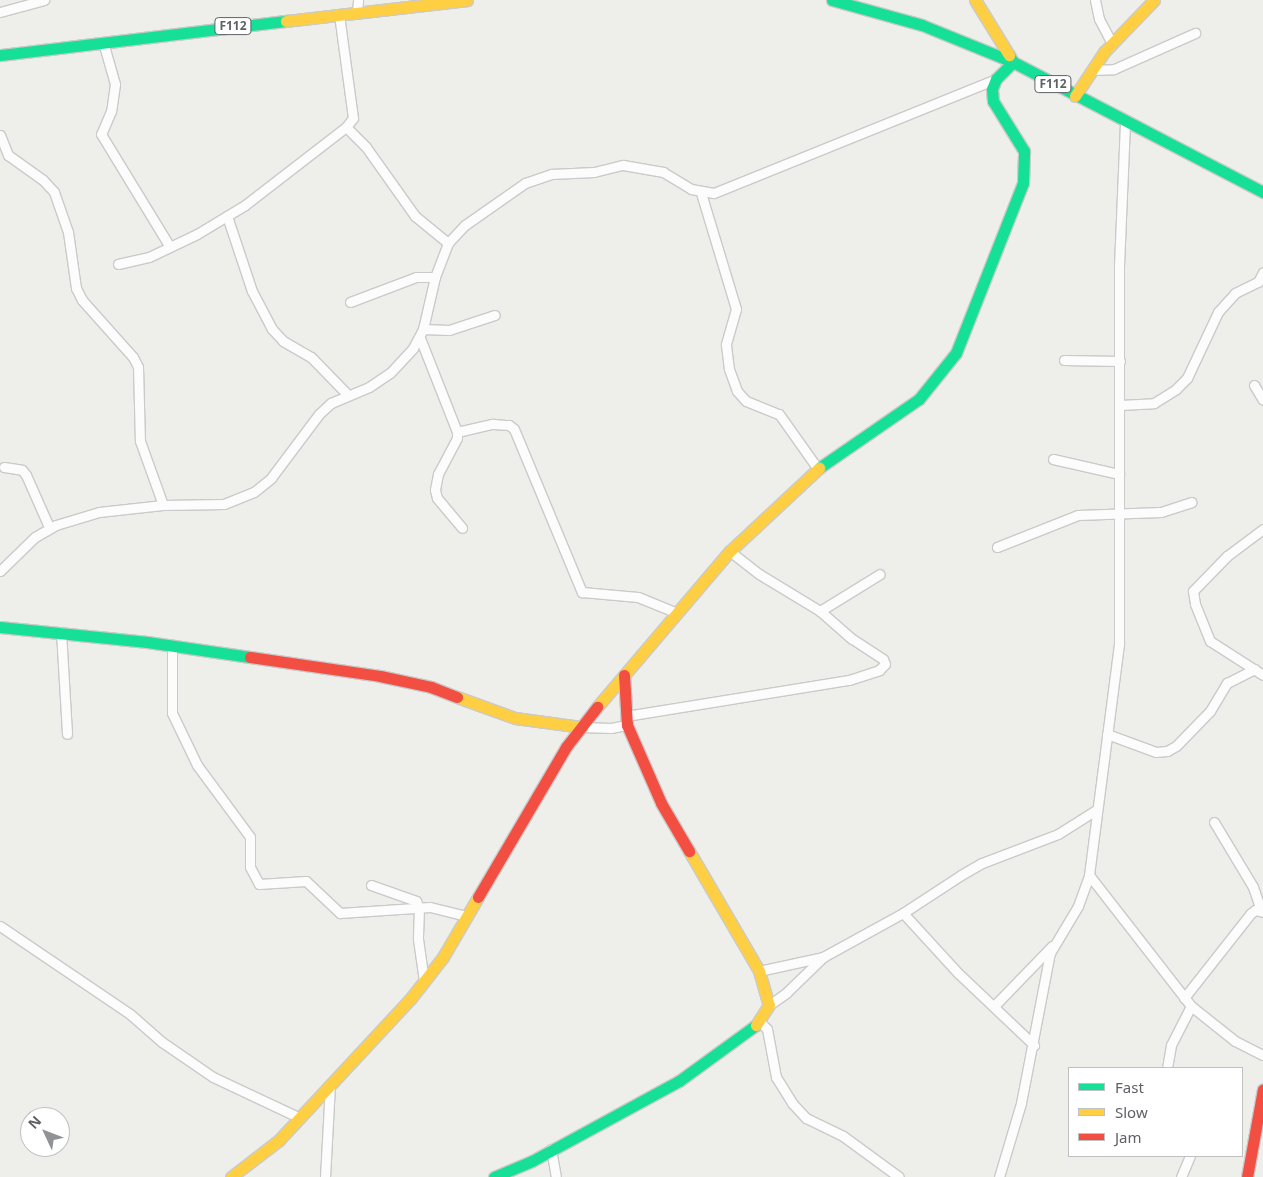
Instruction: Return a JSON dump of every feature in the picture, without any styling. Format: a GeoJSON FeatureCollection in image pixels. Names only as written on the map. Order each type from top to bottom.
{"type":"FeatureCollection","features":[{"type":"Feature","properties":{"kind":"main road","name":"F112"},"geometry":{"type":"LineString","coordinates":[[0,55],[467,0]]}},
{"type":"Feature","properties":{"kind":"main road","name":"F112"},"geometry":{"type":"LineString","coordinates":[[832,0],[922,25],[1013,62],[1075,96],[1263,192]]}},
{"type":"Feature","properties":{"kind":"main road"},"geometry":{"type":"LineString","coordinates":[[231,1177],[279,1140],[424,981],[467,916],[552,770],[582,726],[730,551],[818,469],[919,400],[935,383],[956,353],[1023,183],[1026,164],[1024,151],[993,101],[992,88],[996,79],[1013,62],[975,0]]}},
{"type":"Feature","properties":{"kind":"main road"},"geometry":{"type":"LineString","coordinates":[[1075,96],[1112,42],[1154,0]]}},
{"type":"Feature","properties":{"kind":"main road"},"geometry":{"type":"LineString","coordinates":[[0,627],[61,632],[172,646],[380,676],[431,687],[515,718],[582,726]]}},
{"type":"Feature","properties":{"kind":"main road"},"geometry":{"type":"LineString","coordinates":[[494,1177],[679,1082],[760,1022],[769,1005],[759,970],[661,803],[626,720],[624,675]]}},
{"type":"Feature","properties":{"kind":"main road"},"geometry":{"type":"LineString","coordinates":[[1247,1177],[1263,1089]]}},
{"type":"Feature","properties":{"kind":"street"},"geometry":{"type":"LineString","coordinates":[[0,12],[44,0]]}},
{"type":"Feature","properties":{"kind":"street"},"geometry":{"type":"LineString","coordinates":[[357,12],[358,0]]}},
{"type":"Feature","properties":{"kind":"street"},"geometry":{"type":"LineString","coordinates":[[1095,0],[1099,18],[1112,42]]}},
{"type":"Feature","properties":{"kind":"street"},"geometry":{"type":"LineString","coordinates":[[118,264],[149,257],[227,216],[346,127],[353,118],[339,14]]}},
{"type":"Feature","properties":{"kind":"street"},"geometry":{"type":"LineString","coordinates":[[1091,70],[1114,69],[1195,33]]}},
{"type":"Feature","properties":{"kind":"street"},"geometry":{"type":"LineString","coordinates":[[102,42],[115,84],[111,111],[101,134],[170,247]]}},
{"type":"Feature","properties":{"kind":"street"},"geometry":{"type":"LineString","coordinates":[[0,571],[49,527],[100,512],[163,504],[224,504],[254,492],[285,462],[304,430],[319,414],[348,395],[369,387],[390,373],[422,333],[435,277],[448,243],[465,225],[525,182],[551,174],[594,172],[623,165],[664,172],[701,193],[728,188],[996,79]]}},
{"type":"Feature","properties":{"kind":"street"},"geometry":{"type":"LineString","coordinates":[[995,1005],[1054,944],[1078,906],[1089,875],[1119,644],[1120,361],[1118,266],[1125,120]]}},
{"type":"Feature","properties":{"kind":"street"},"geometry":{"type":"LineString","coordinates":[[346,127],[372,154],[415,216],[448,243]]}},
{"type":"Feature","properties":{"kind":"street"},"geometry":{"type":"LineString","coordinates":[[0,135],[4,157],[43,180],[54,192],[68,232],[76,288],[82,300],[133,357],[138,367],[140,441],[163,504]]}},
{"type":"Feature","properties":{"kind":"street"},"geometry":{"type":"LineString","coordinates":[[701,193],[736,309],[726,345],[729,369],[737,391],[746,400],[779,414],[818,469]]}},
{"type":"Feature","properties":{"kind":"street"},"geometry":{"type":"LineString","coordinates":[[227,216],[252,291],[272,329],[283,341],[311,357],[348,395]]}},
{"type":"Feature","properties":{"kind":"street"},"geometry":{"type":"LineString","coordinates":[[1120,405],[1154,403],[1176,389],[1187,378],[1218,312],[1235,293],[1258,282],[1263,272]]}},
{"type":"Feature","properties":{"kind":"street"},"geometry":{"type":"LineString","coordinates":[[350,302],[416,278],[435,277]]}},
{"type":"Feature","properties":{"kind":"street"},"geometry":{"type":"LineString","coordinates":[[422,333],[449,330],[495,315]]}},
{"type":"Feature","properties":{"kind":"street"},"geometry":{"type":"LineString","coordinates":[[422,333],[457,432],[457,438],[435,484],[438,498],[462,528]]}},
{"type":"Feature","properties":{"kind":"street"},"geometry":{"type":"LineString","coordinates":[[1064,360],[1120,361]]}},
{"type":"Feature","properties":{"kind":"street"},"geometry":{"type":"LineString","coordinates":[[1254,385],[1263,400]]}},
{"type":"Feature","properties":{"kind":"street"},"geometry":{"type":"LineString","coordinates":[[457,432],[493,424],[509,425],[514,428],[582,592],[638,597],[677,613]]}},
{"type":"Feature","properties":{"kind":"street"},"geometry":{"type":"LineString","coordinates":[[1052,460],[1119,474]]}},
{"type":"Feature","properties":{"kind":"street"},"geometry":{"type":"LineString","coordinates":[[4,466],[22,470],[26,475],[49,527]]}},
{"type":"Feature","properties":{"kind":"street"},"geometry":{"type":"LineString","coordinates":[[997,547],[1061,520],[1120,511],[1161,512],[1191,502]]}},
{"type":"Feature","properties":{"kind":"street"},"geometry":{"type":"LineString","coordinates":[[1263,530],[1227,556],[1193,591],[1195,604],[1210,640],[1263,675]]}},
{"type":"Feature","properties":{"kind":"street"},"geometry":{"type":"LineString","coordinates":[[582,726],[611,728],[626,720],[849,680],[879,670],[885,664],[883,659],[852,639],[820,611],[759,574],[730,551]]}},
{"type":"Feature","properties":{"kind":"street"},"geometry":{"type":"LineString","coordinates":[[820,611],[880,574]]}},
{"type":"Feature","properties":{"kind":"street"},"geometry":{"type":"LineString","coordinates":[[61,632],[67,734]]}},
{"type":"Feature","properties":{"kind":"street"},"geometry":{"type":"LineString","coordinates":[[172,646],[172,713],[197,765],[250,837],[250,867],[259,884],[306,881],[340,913],[419,908],[445,910],[467,916]]}},
{"type":"Feature","properties":{"kind":"street"},"geometry":{"type":"LineString","coordinates":[[1108,734],[1156,752],[1167,751],[1176,746],[1210,711],[1227,683],[1255,669]]}},
{"type":"Feature","properties":{"kind":"street"},"geometry":{"type":"LineString","coordinates":[[769,1005],[786,993],[823,958],[903,913],[982,864],[1058,834],[1096,810]]}},
{"type":"Feature","properties":{"kind":"street"},"geometry":{"type":"LineString","coordinates":[[1184,998],[1250,914],[1262,911],[1253,886],[1214,822]]}},
{"type":"Feature","properties":{"kind":"street"},"geometry":{"type":"LineString","coordinates":[[1089,875],[1191,1006],[1235,1042],[1263,1055]]}},
{"type":"Feature","properties":{"kind":"street"},"geometry":{"type":"LineString","coordinates":[[371,885],[409,897],[419,908],[418,939],[424,981]]}},
{"type":"Feature","properties":{"kind":"street"},"geometry":{"type":"LineString","coordinates":[[903,913],[958,973],[995,1005],[1034,1045]]}},
{"type":"Feature","properties":{"kind":"street"},"geometry":{"type":"LineString","coordinates":[[0,926],[130,1014],[162,1042],[213,1076],[300,1118]]}},
{"type":"Feature","properties":{"kind":"street"},"geometry":{"type":"LineString","coordinates":[[999,1177],[1021,1104],[1054,944]]}},
{"type":"Feature","properties":{"kind":"street"},"geometry":{"type":"LineString","coordinates":[[759,970],[823,958]]}},
{"type":"Feature","properties":{"kind":"street"},"geometry":{"type":"LineString","coordinates":[[1167,1067],[1171,1045],[1191,1006]]}},
{"type":"Feature","properties":{"kind":"street"},"geometry":{"type":"LineString","coordinates":[[760,1022],[768,1029],[776,1076],[792,1103],[806,1118],[843,1136],[899,1177]]}},
{"type":"Feature","properties":{"kind":"street"},"geometry":{"type":"LineString","coordinates":[[325,1177],[330,1086]]}},
{"type":"Feature","properties":{"kind":"street"},"geometry":{"type":"LineString","coordinates":[[551,1149],[556,1177]]}},
{"type":"Feature","properties":{"kind":"street"},"geometry":{"type":"LineString","coordinates":[[1181,1177],[1190,1157]]}},
{"type":"Feature","properties":{"kind":"traffic: fast"},"geometry":{"type":"LineString","coordinates":[[832,0],[922,25],[1013,62],[1263,192]]}},
{"type":"Feature","properties":{"kind":"traffic: fast"},"geometry":{"type":"LineString","coordinates":[[0,55],[286,21]]}},
{"type":"Feature","properties":{"kind":"traffic: fast"},"geometry":{"type":"LineString","coordinates":[[819,468],[919,399],[956,353],[1023,183],[1024,151],[993,101],[992,89],[996,79],[1013,62],[1009,55]]}},
{"type":"Feature","properties":{"kind":"traffic: fast"},"geometry":{"type":"LineString","coordinates":[[0,627],[147,642],[250,657]]}},
{"type":"Feature","properties":{"kind":"traffic: fast"},"geometry":{"type":"LineString","coordinates":[[494,1177],[532,1161],[679,1081],[756,1025]]}},
{"type":"Feature","properties":{"kind":"traffic: slow"},"geometry":{"type":"LineString","coordinates":[[286,21],[467,0]]}},
{"type":"Feature","properties":{"kind":"traffic: slow"},"geometry":{"type":"LineString","coordinates":[[975,0],[1009,55]]}},
{"type":"Feature","properties":{"kind":"traffic: slow"},"geometry":{"type":"LineString","coordinates":[[1075,96],[1104,52],[1154,0]]}},
{"type":"Feature","properties":{"kind":"traffic: slow"},"geometry":{"type":"LineString","coordinates":[[597,707],[730,551],[819,468]]}},
{"type":"Feature","properties":{"kind":"traffic: slow"},"geometry":{"type":"LineString","coordinates":[[457,697],[515,718],[582,727]]}},
{"type":"Feature","properties":{"kind":"traffic: slow"},"geometry":{"type":"LineString","coordinates":[[689,851],[759,971],[769,1005],[756,1025]]}},
{"type":"Feature","properties":{"kind":"traffic: slow"},"geometry":{"type":"LineString","coordinates":[[231,1177],[279,1140],[411,998],[443,957],[478,897]]}},
{"type":"Feature","properties":{"kind":"traffic: jam"},"geometry":{"type":"LineString","coordinates":[[250,657],[380,676],[431,687],[457,697]]}},
{"type":"Feature","properties":{"kind":"traffic: jam"},"geometry":{"type":"LineString","coordinates":[[624,675],[627,725],[661,803],[689,851]]}},
{"type":"Feature","properties":{"kind":"traffic: jam"},"geometry":{"type":"LineString","coordinates":[[478,897],[566,747],[597,707]]}},
{"type":"Feature","properties":{"kind":"traffic: jam"},"geometry":{"type":"LineString","coordinates":[[1247,1177],[1263,1089]]}}]}
